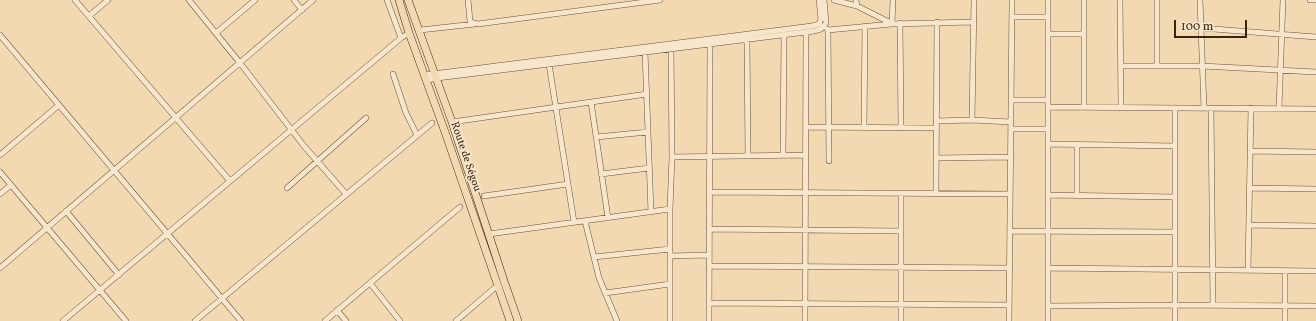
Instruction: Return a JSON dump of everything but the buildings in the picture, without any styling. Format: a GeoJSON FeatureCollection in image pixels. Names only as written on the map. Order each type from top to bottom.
{"type":"FeatureCollection","features":[{"type":"Feature","properties":{"kind":"highway","name":"Route de Ségou"},"geometry":{"type":"LineString","coordinates":[[399,0],[409,33],[426,77],[510,321]]}},
{"type":"Feature","properties":{"kind":"highway","name":"Route de Ségou"},"geometry":{"type":"LineString","coordinates":[[408,0],[436,75],[518,321]]}},
{"type":"Feature","properties":{"kind":"street"},"geometry":{"type":"LineString","coordinates":[[76,0],[230,181]]}},
{"type":"Feature","properties":{"kind":"street"},"geometry":{"type":"LineString","coordinates":[[89,16],[108,0]]}},
{"type":"Feature","properties":{"kind":"street"},"geometry":{"type":"LineString","coordinates":[[189,0],[240,62],[304,146],[346,194]]}},
{"type":"Feature","properties":{"kind":"street"},"geometry":{"type":"LineString","coordinates":[[216,33],[255,0]]}},
{"type":"Feature","properties":{"kind":"street"},"geometry":{"type":"LineString","coordinates":[[294,0],[302,10]]}},
{"type":"Feature","properties":{"kind":"street"},"geometry":{"type":"LineString","coordinates":[[0,268],[313,0]]}},
{"type":"Feature","properties":{"kind":"street"},"geometry":{"type":"LineString","coordinates":[[387,0],[401,38]]}},
{"type":"Feature","properties":{"kind":"street"},"geometry":{"type":"LineString","coordinates":[[468,0],[470,21],[478,24]]}},
{"type":"Feature","properties":{"kind":"street"},"geometry":{"type":"LineString","coordinates":[[420,30],[478,24],[660,0]]}},
{"type":"Feature","properties":{"kind":"street"},"geometry":{"type":"LineString","coordinates":[[819,0],[821,20],[824,27],[829,162]]}},
{"type":"Feature","properties":{"kind":"street"},"geometry":{"type":"LineString","coordinates":[[436,75],[549,64],[814,31],[824,27],[827,20],[824,0]]}},
{"type":"Feature","properties":{"kind":"street"},"geometry":{"type":"LineString","coordinates":[[834,0],[857,6],[892,24]]}},
{"type":"Feature","properties":{"kind":"street"},"geometry":{"type":"LineString","coordinates":[[856,0],[857,6]]}},
{"type":"Feature","properties":{"kind":"street"},"geometry":{"type":"LineString","coordinates":[[892,24],[893,0]]}},
{"type":"Feature","properties":{"kind":"street"},"geometry":{"type":"LineString","coordinates":[[972,120],[974,0]]}},
{"type":"Feature","properties":{"kind":"street"},"geometry":{"type":"LineString","coordinates":[[1009,321],[1012,0]]}},
{"type":"Feature","properties":{"kind":"street"},"geometry":{"type":"LineString","coordinates":[[1048,0],[1048,321]]}},
{"type":"Feature","properties":{"kind":"street"},"geometry":{"type":"LineString","coordinates":[[1084,0],[1084,107]]}},
{"type":"Feature","properties":{"kind":"street"},"geometry":{"type":"LineString","coordinates":[[1120,0],[1121,107]]}},
{"type":"Feature","properties":{"kind":"street"},"geometry":{"type":"LineString","coordinates":[[1157,0],[1158,66]]}},
{"type":"Feature","properties":{"kind":"street"},"geometry":{"type":"LineString","coordinates":[[1200,0],[1204,108]]}},
{"type":"Feature","properties":{"kind":"street"},"geometry":{"type":"LineString","coordinates":[[1279,108],[1283,0]]}},
{"type":"Feature","properties":{"kind":"street"},"geometry":{"type":"LineString","coordinates":[[1310,0],[1316,0]]}},
{"type":"Feature","properties":{"kind":"street"},"geometry":{"type":"LineString","coordinates":[[1012,17],[1048,17]]}},
{"type":"Feature","properties":{"kind":"street"},"geometry":{"type":"LineString","coordinates":[[936,194],[937,22]]}},
{"type":"Feature","properties":{"kind":"street"},"geometry":{"type":"LineString","coordinates":[[426,77],[812,26],[865,26],[900,23],[974,22]]}},
{"type":"Feature","properties":{"kind":"street"},"geometry":{"type":"LineString","coordinates":[[900,23],[901,128]]}},
{"type":"Feature","properties":{"kind":"street"},"geometry":{"type":"LineString","coordinates":[[864,127],[865,26]]}},
{"type":"Feature","properties":{"kind":"street"},"geometry":{"type":"LineString","coordinates":[[1201,28],[1316,37]]}},
{"type":"Feature","properties":{"kind":"street"},"geometry":{"type":"LineString","coordinates":[[805,321],[806,32]]}},
{"type":"Feature","properties":{"kind":"street"},"geometry":{"type":"LineString","coordinates":[[63,321],[401,38],[409,33]]}},
{"type":"Feature","properties":{"kind":"street"},"geometry":{"type":"LineString","coordinates":[[1048,34],[1084,34]]}},
{"type":"Feature","properties":{"kind":"street"},"geometry":{"type":"LineString","coordinates":[[0,35],[2,43],[59,105],[241,321]]}},
{"type":"Feature","properties":{"kind":"street"},"geometry":{"type":"LineString","coordinates":[[783,155],[784,35]]}},
{"type":"Feature","properties":{"kind":"street"},"geometry":{"type":"LineString","coordinates":[[747,40],[748,156]]}},
{"type":"Feature","properties":{"kind":"street"},"geometry":{"type":"LineString","coordinates":[[709,321],[710,45]]}},
{"type":"Feature","properties":{"kind":"street"},"geometry":{"type":"LineString","coordinates":[[670,321],[670,209],[672,157],[671,49]]}},
{"type":"Feature","properties":{"kind":"street"},"geometry":{"type":"LineString","coordinates":[[645,52],[650,212]]}},
{"type":"Feature","properties":{"kind":"street"},"geometry":{"type":"LineString","coordinates":[[549,64],[574,222]]}},
{"type":"Feature","properties":{"kind":"street"},"geometry":{"type":"LineString","coordinates":[[1121,66],[1202,66],[1316,72]]}},
{"type":"Feature","properties":{"kind":"street"},"geometry":{"type":"LineString","coordinates":[[393,74],[406,113],[417,135]]}},
{"type":"Feature","properties":{"kind":"street"},"geometry":{"type":"LineString","coordinates":[[452,122],[647,94]]}},
{"type":"Feature","properties":{"kind":"street"},"geometry":{"type":"LineString","coordinates":[[1011,100],[1048,100]]}},
{"type":"Feature","properties":{"kind":"street"},"geometry":{"type":"LineString","coordinates":[[591,102],[608,218]]}},
{"type":"Feature","properties":{"kind":"street"},"geometry":{"type":"LineString","coordinates":[[0,155],[59,105]]}},
{"type":"Feature","properties":{"kind":"street"},"geometry":{"type":"LineString","coordinates":[[1048,107],[1316,109]]}},
{"type":"Feature","properties":{"kind":"street"},"geometry":{"type":"LineString","coordinates":[[1175,108],[1175,321]]}},
{"type":"Feature","properties":{"kind":"street"},"geometry":{"type":"LineString","coordinates":[[1211,108],[1213,305]]}},
{"type":"Feature","properties":{"kind":"street"},"geometry":{"type":"LineString","coordinates":[[1248,270],[1250,108]]}},
{"type":"Feature","properties":{"kind":"street"},"geometry":{"type":"LineString","coordinates":[[287,188],[366,118]]}},
{"type":"Feature","properties":{"kind":"street"},"geometry":{"type":"LineString","coordinates":[[936,122],[972,120],[1011,122]]}},
{"type":"Feature","properties":{"kind":"street"},"geometry":{"type":"LineString","coordinates":[[195,321],[432,123]]}},
{"type":"Feature","properties":{"kind":"street"},"geometry":{"type":"LineString","coordinates":[[806,127],[936,128]]}},
{"type":"Feature","properties":{"kind":"street"},"geometry":{"type":"LineString","coordinates":[[1011,129],[1048,129]]}},
{"type":"Feature","properties":{"kind":"street"},"geometry":{"type":"LineString","coordinates":[[596,137],[648,132]]}},
{"type":"Feature","properties":{"kind":"street"},"geometry":{"type":"LineString","coordinates":[[1048,144],[1175,146]]}},
{"type":"Feature","properties":{"kind":"street"},"geometry":{"type":"LineString","coordinates":[[1077,145],[1077,196]]}},
{"type":"Feature","properties":{"kind":"street"},"geometry":{"type":"LineString","coordinates":[[1250,151],[1316,152]]}},
{"type":"Feature","properties":{"kind":"street"},"geometry":{"type":"LineString","coordinates":[[672,157],[805,155]]}},
{"type":"Feature","properties":{"kind":"street"},"geometry":{"type":"LineString","coordinates":[[936,158],[1010,157]]}},
{"type":"Feature","properties":{"kind":"street"},"geometry":{"type":"LineString","coordinates":[[602,174],[649,168]]}},
{"type":"Feature","properties":{"kind":"street"},"geometry":{"type":"LineString","coordinates":[[0,172],[126,321]]}},
{"type":"Feature","properties":{"kind":"street"},"geometry":{"type":"LineString","coordinates":[[484,196],[568,184]]}},
{"type":"Feature","properties":{"kind":"street"},"geometry":{"type":"LineString","coordinates":[[0,194],[11,185]]}},
{"type":"Feature","properties":{"kind":"street"},"geometry":{"type":"LineString","coordinates":[[1250,188],[1316,189]]}},
{"type":"Feature","properties":{"kind":"street"},"geometry":{"type":"LineString","coordinates":[[710,192],[1010,194]]}},
{"type":"Feature","properties":{"kind":"street"},"geometry":{"type":"LineString","coordinates":[[901,194],[901,321]]}},
{"type":"Feature","properties":{"kind":"street"},"geometry":{"type":"LineString","coordinates":[[1048,195],[1175,197]]}},
{"type":"Feature","properties":{"kind":"street"},"geometry":{"type":"LineString","coordinates":[[325,321],[460,207]]}},
{"type":"Feature","properties":{"kind":"street"},"geometry":{"type":"LineString","coordinates":[[489,234],[670,209]]}},
{"type":"Feature","properties":{"kind":"street"},"geometry":{"type":"LineString","coordinates":[[66,211],[119,275]]}},
{"type":"Feature","properties":{"kind":"street"},"geometry":{"type":"LineString","coordinates":[[585,221],[599,278],[617,321]]}},
{"type":"Feature","properties":{"kind":"street"},"geometry":{"type":"LineString","coordinates":[[1249,225],[1316,226]]}},
{"type":"Feature","properties":{"kind":"street"},"geometry":{"type":"LineString","coordinates":[[710,229],[901,231]]}},
{"type":"Feature","properties":{"kind":"street"},"geometry":{"type":"LineString","coordinates":[[1010,231],[1175,232]]}},
{"type":"Feature","properties":{"kind":"street"},"geometry":{"type":"LineString","coordinates":[[594,257],[670,248]]}},
{"type":"Feature","properties":{"kind":"street"},"geometry":{"type":"LineString","coordinates":[[670,256],[710,255]]}},
{"type":"Feature","properties":{"kind":"street"},"geometry":{"type":"LineString","coordinates":[[709,266],[1010,268]]}},
{"type":"Feature","properties":{"kind":"street"},"geometry":{"type":"LineString","coordinates":[[1048,268],[1316,271]]}},
{"type":"Feature","properties":{"kind":"street"},"geometry":{"type":"LineString","coordinates":[[1285,271],[1285,321]]}},
{"type":"Feature","properties":{"kind":"street"},"geometry":{"type":"LineString","coordinates":[[370,283],[400,321]]}},
{"type":"Feature","properties":{"kind":"street"},"geometry":{"type":"LineString","coordinates":[[605,293],[670,284]]}},
{"type":"Feature","properties":{"kind":"street"},"geometry":{"type":"LineString","coordinates":[[456,321],[497,286]]}},
{"type":"Feature","properties":{"kind":"street"},"geometry":{"type":"LineString","coordinates":[[709,303],[1009,305]]}},
{"type":"Feature","properties":{"kind":"street"},"geometry":{"type":"LineString","coordinates":[[1048,306],[1316,306]]}},
{"type":"Feature","properties":{"kind":"street"},"geometry":{"type":"LineString","coordinates":[[337,310],[346,321]]}}]}
